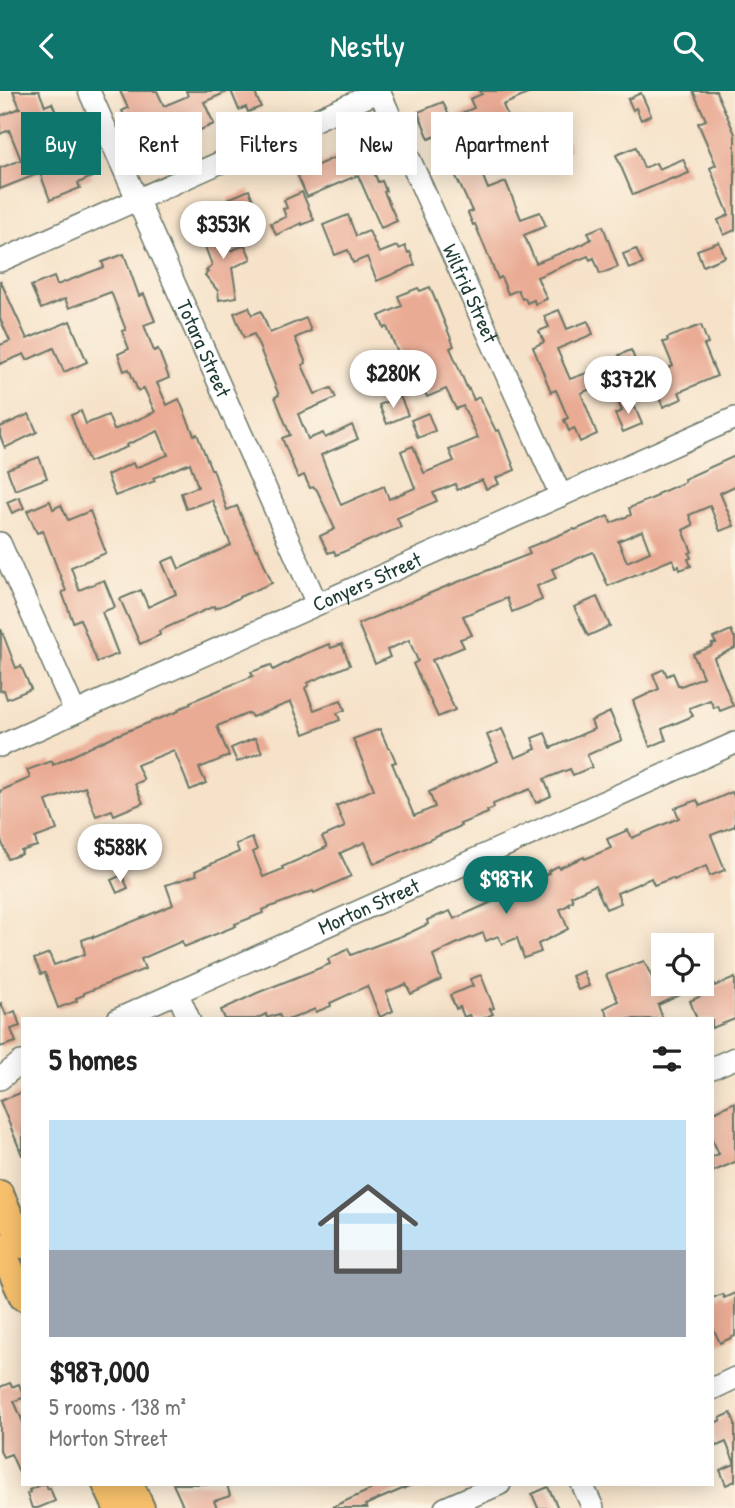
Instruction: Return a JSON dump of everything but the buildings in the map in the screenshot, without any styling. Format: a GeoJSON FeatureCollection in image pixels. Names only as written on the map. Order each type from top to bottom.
{"type":"FeatureCollection","features":[{"type":"Feature","properties":{"kind":"main road"},"geometry":{"type":"LineString","coordinates":[[0,1194],[21,1241]]}},
{"type":"Feature","properties":{"kind":"main road"},"geometry":{"type":"LineString","coordinates":[[0,1246],[21,1293]]}},
{"type":"Feature","properties":{"kind":"main road"},"geometry":{"type":"LineString","coordinates":[[107,1486],[117,1508]]}},
{"type":"Feature","properties":{"kind":"main road"},"geometry":{"type":"LineString","coordinates":[[131,1486],[141,1508]]}},
{"type":"Feature","properties":{"kind":"street","name":"Totara Street"},"geometry":{"type":"LineString","coordinates":[[89,91],[317,604]]}},
{"type":"Feature","properties":{"kind":"street"},"geometry":{"type":"LineString","coordinates":[[0,261],[380,91]]}},
{"type":"Feature","properties":{"kind":"street","name":"Wilfrid Street"},"geometry":{"type":"LineString","coordinates":[[380,91],[561,496]]}},
{"type":"Feature","properties":{"kind":"street","name":"Conyers Street"},"geometry":{"type":"LineString","coordinates":[[0,745],[735,418]]}},
{"type":"Feature","properties":{"kind":"street"},"geometry":{"type":"LineString","coordinates":[[0,543],[75,712]]}},
{"type":"Feature","properties":{"kind":"street","name":"Morton Street"},"geometry":{"type":"LineString","coordinates":[[122,1017],[735,743]]}},
{"type":"Feature","properties":{"kind":"street"},"geometry":{"type":"LineString","coordinates":[[177,992],[188,1017]]}},
{"type":"Feature","properties":{"kind":"street"},"geometry":{"type":"LineString","coordinates":[[714,1067],[735,1058]]}},
{"type":"Feature","properties":{"kind":"street"},"geometry":{"type":"LineString","coordinates":[[0,1065],[21,1061]]}},
{"type":"Feature","properties":{"kind":"street"},"geometry":{"type":"LineString","coordinates":[[0,1079],[21,1062]]}},
{"type":"Feature","properties":{"kind":"street"},"geometry":{"type":"LineString","coordinates":[[714,1388],[735,1378]]}},
{"type":"Feature","properties":{"kind":"street"},"geometry":{"type":"LineString","coordinates":[[445,1508],[495,1486]]}},
{"type":"Feature","properties":{"kind":"street"},"geometry":{"type":"LineString","coordinates":[[583,1486],[593,1508]]}}]}
